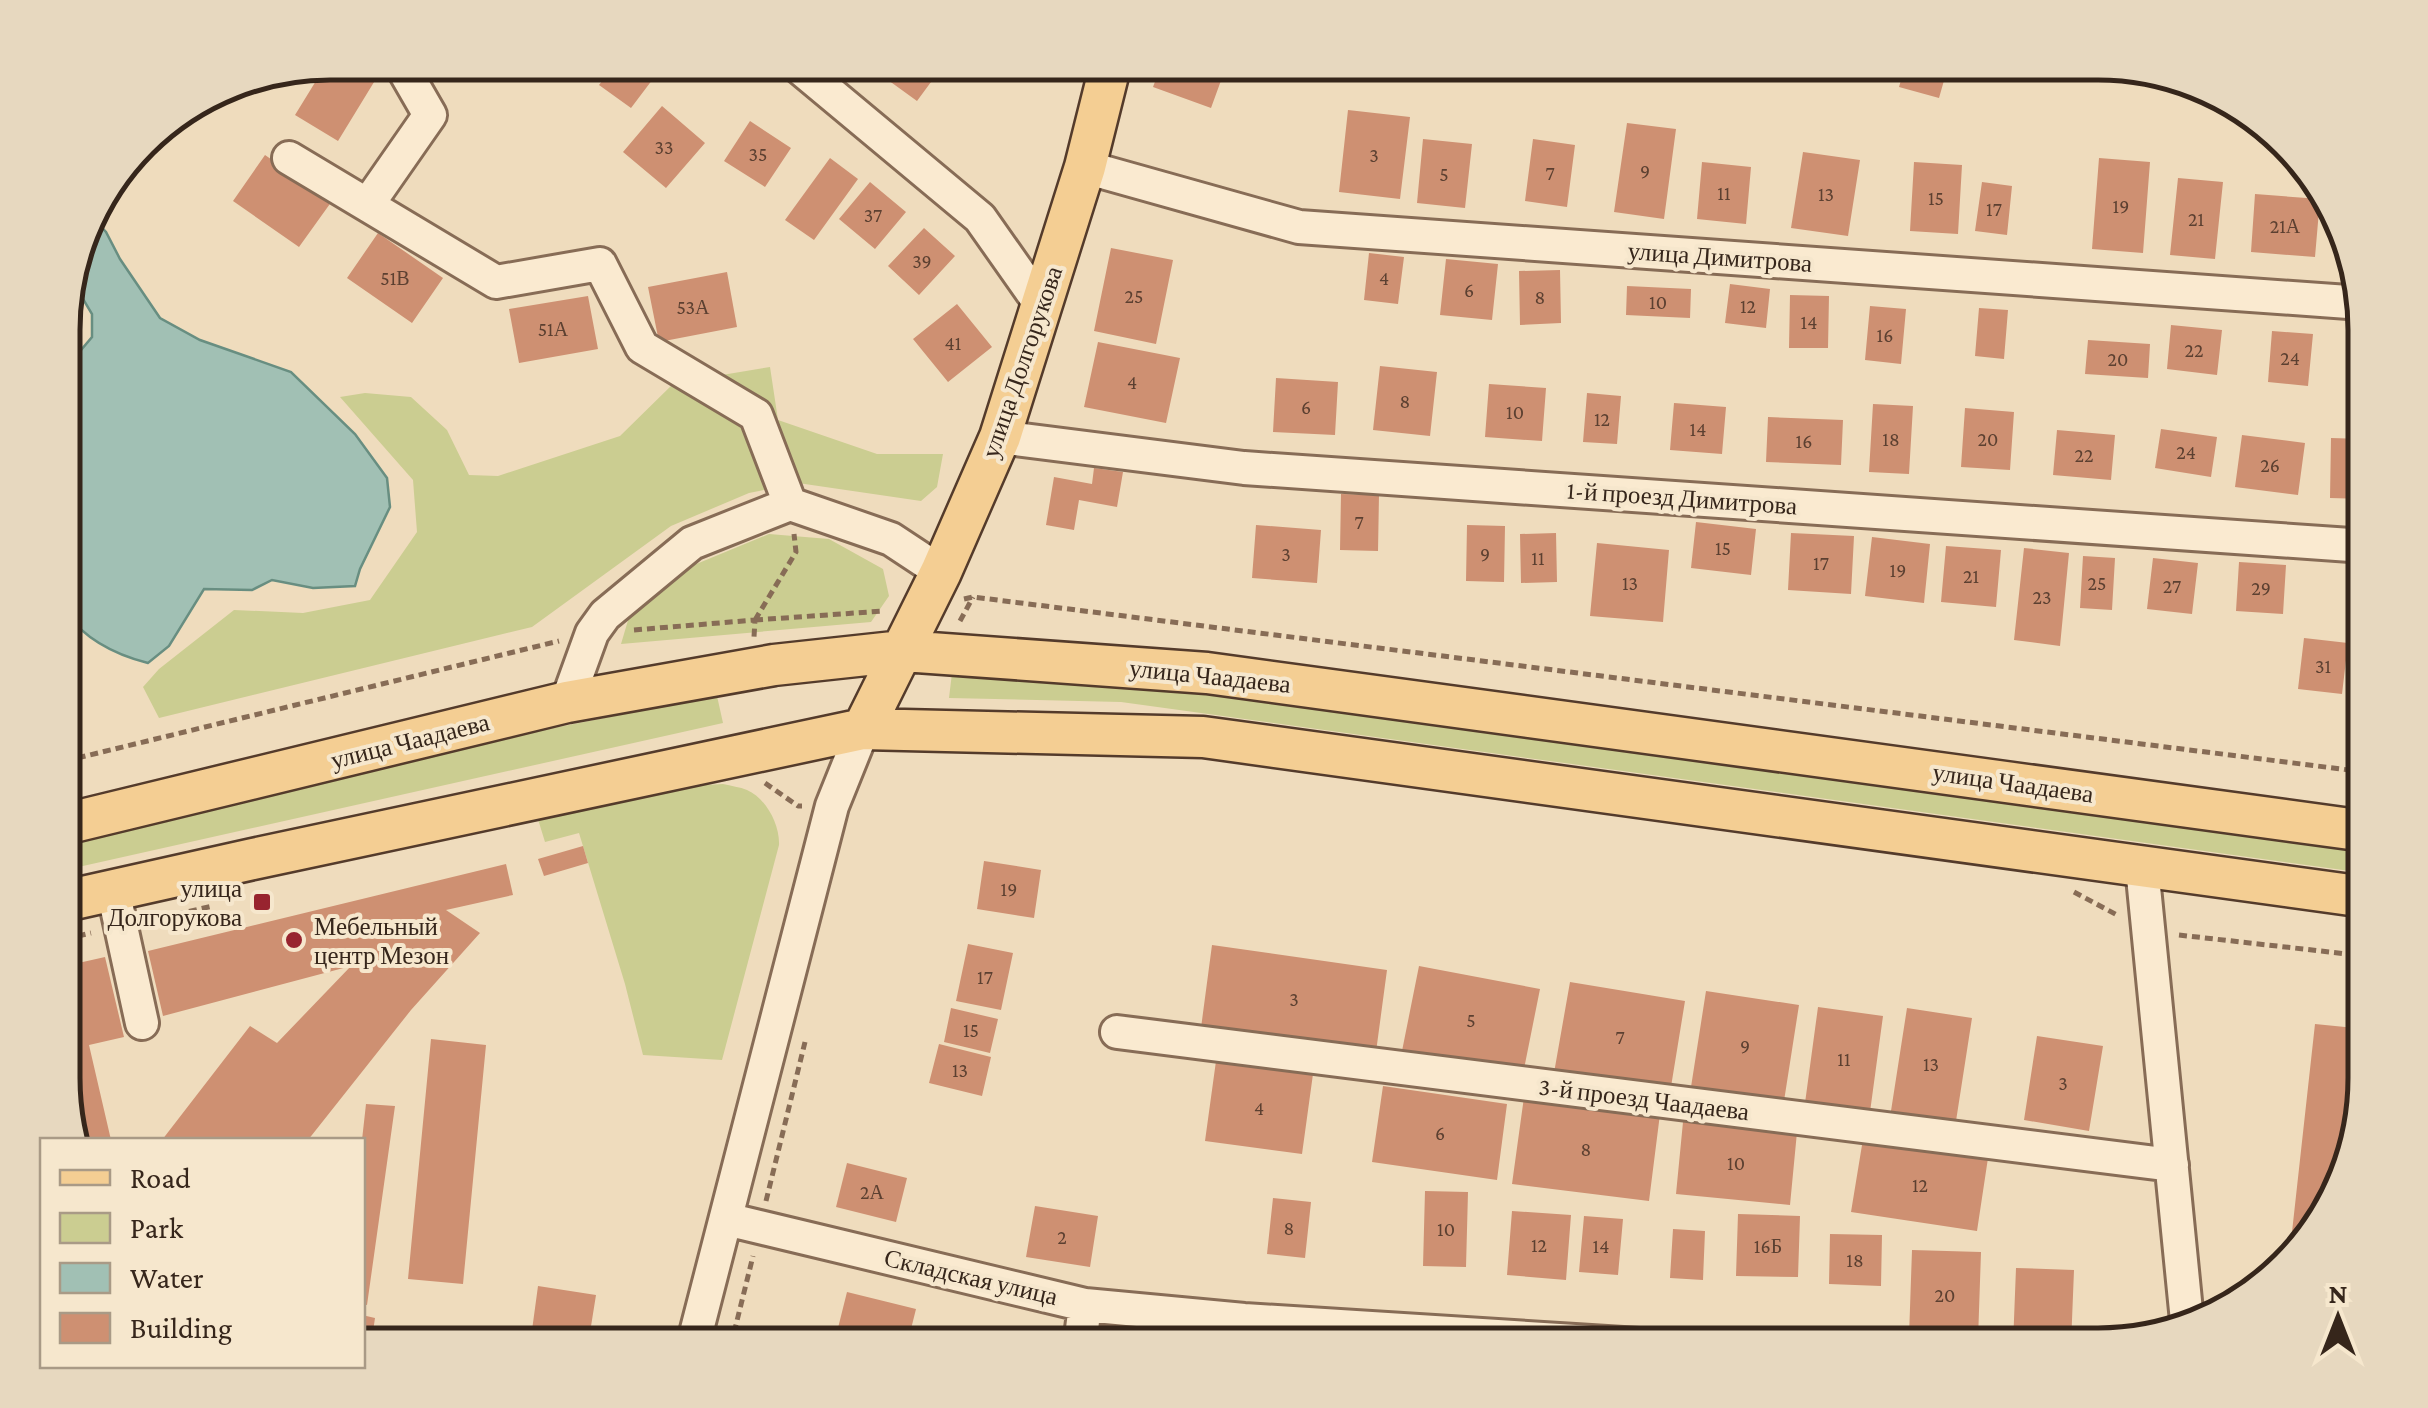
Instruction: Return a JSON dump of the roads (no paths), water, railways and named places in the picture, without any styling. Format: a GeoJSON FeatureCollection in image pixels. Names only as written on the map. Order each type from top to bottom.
{"type":"FeatureCollection","features":[{"type":"Feature","properties":{"kind":"main road","name":"улица Долгорукова"},"geometry":{"type":"LineString","coordinates":[[863,729],[941,572],[1000,437],[1085,167],[1107,81]]}},
{"type":"Feature","properties":{"kind":"main road","name":"улица Чаадаева"},"geometry":{"type":"LineString","coordinates":[[80,820],[567,702],[751,669],[903,651],[1206,672],[2347,829]]}},
{"type":"Feature","properties":{"kind":"main road"},"geometry":{"type":"LineString","coordinates":[[80,898],[863,729],[1204,737],[2347,894]]}},
{"type":"Feature","properties":{"kind":"street"},"geometry":{"type":"LineString","coordinates":[[368,204],[430,115],[411,81]]}},
{"type":"Feature","properties":{"kind":"street"},"geometry":{"type":"LineString","coordinates":[[816,81],[980,218],[1042,306]]}},
{"type":"Feature","properties":{"kind":"street"},"geometry":{"type":"LineString","coordinates":[[289,158],[496,282],[600,264],[642,347],[756,415],[790,504]]}},
{"type":"Feature","properties":{"kind":"street","name":"улица Димитрова"},"geometry":{"type":"LineString","coordinates":[[1085,167],[1299,227],[2346,302]]}},
{"type":"Feature","properties":{"kind":"street","name":"1-й проезд Димитрова"},"geometry":{"type":"LineString","coordinates":[[1000,437],[1244,468],[2347,545]]}},
{"type":"Feature","properties":{"kind":"street"},"geometry":{"type":"LineString","coordinates":[[567,702],[592,633],[605,615],[692,543],[790,504],[892,539],[941,572]]}},
{"type":"Feature","properties":{"kind":"street"},"geometry":{"type":"LineString","coordinates":[[698,1328],[832,806],[863,729]]}},
{"type":"Feature","properties":{"kind":"street"},"geometry":{"type":"LineString","coordinates":[[2142,866],[2186,1312]]}},
{"type":"Feature","properties":{"kind":"street"},"geometry":{"type":"LineString","coordinates":[[113,890],[142,1023]]}},
{"type":"Feature","properties":{"kind":"street","name":"3-й проезд Чаадаева"},"geometry":{"type":"LineString","coordinates":[[1117,1032],[2172,1165]]}},
{"type":"Feature","properties":{"kind":"street","name":"Складская улица"},"geometry":{"type":"LineString","coordinates":[[726,1219],[1085,1305],[1361,1327]]}},
{"type":"Feature","properties":{"kind":"street"},"geometry":{"type":"LineString","coordinates":[[1082,1328],[1085,1305]]}},
{"type":"Feature","properties":{"kind":"street"},"geometry":{"type":"LineString","coordinates":[[1244,1320],[1254,1327]]}},
{"type":"Feature","properties":{"kind":"water"},"geometry":{"type":"Polygon","coordinates":[[[102,228],[160,318],[200,340],[291,372],[355,434],[387,478],[390,507],[355,586],[313,588],[272,580],[252,590],[204,589],[169,646],[148,663],[102,645],[82,630],[80,351],[92,337],[92,314],[82,297],[102,228]]]}},
{"type":"Feature","properties":{"kind":"place","name":"улица Долгорукова"},"geometry":{"type":"Point","coordinates":[262,902]}},
{"type":"Feature","properties":{"kind":"place","name":"Мебельный центр Мезон"},"geometry":{"type":"Point","coordinates":[294,940]}}]}
